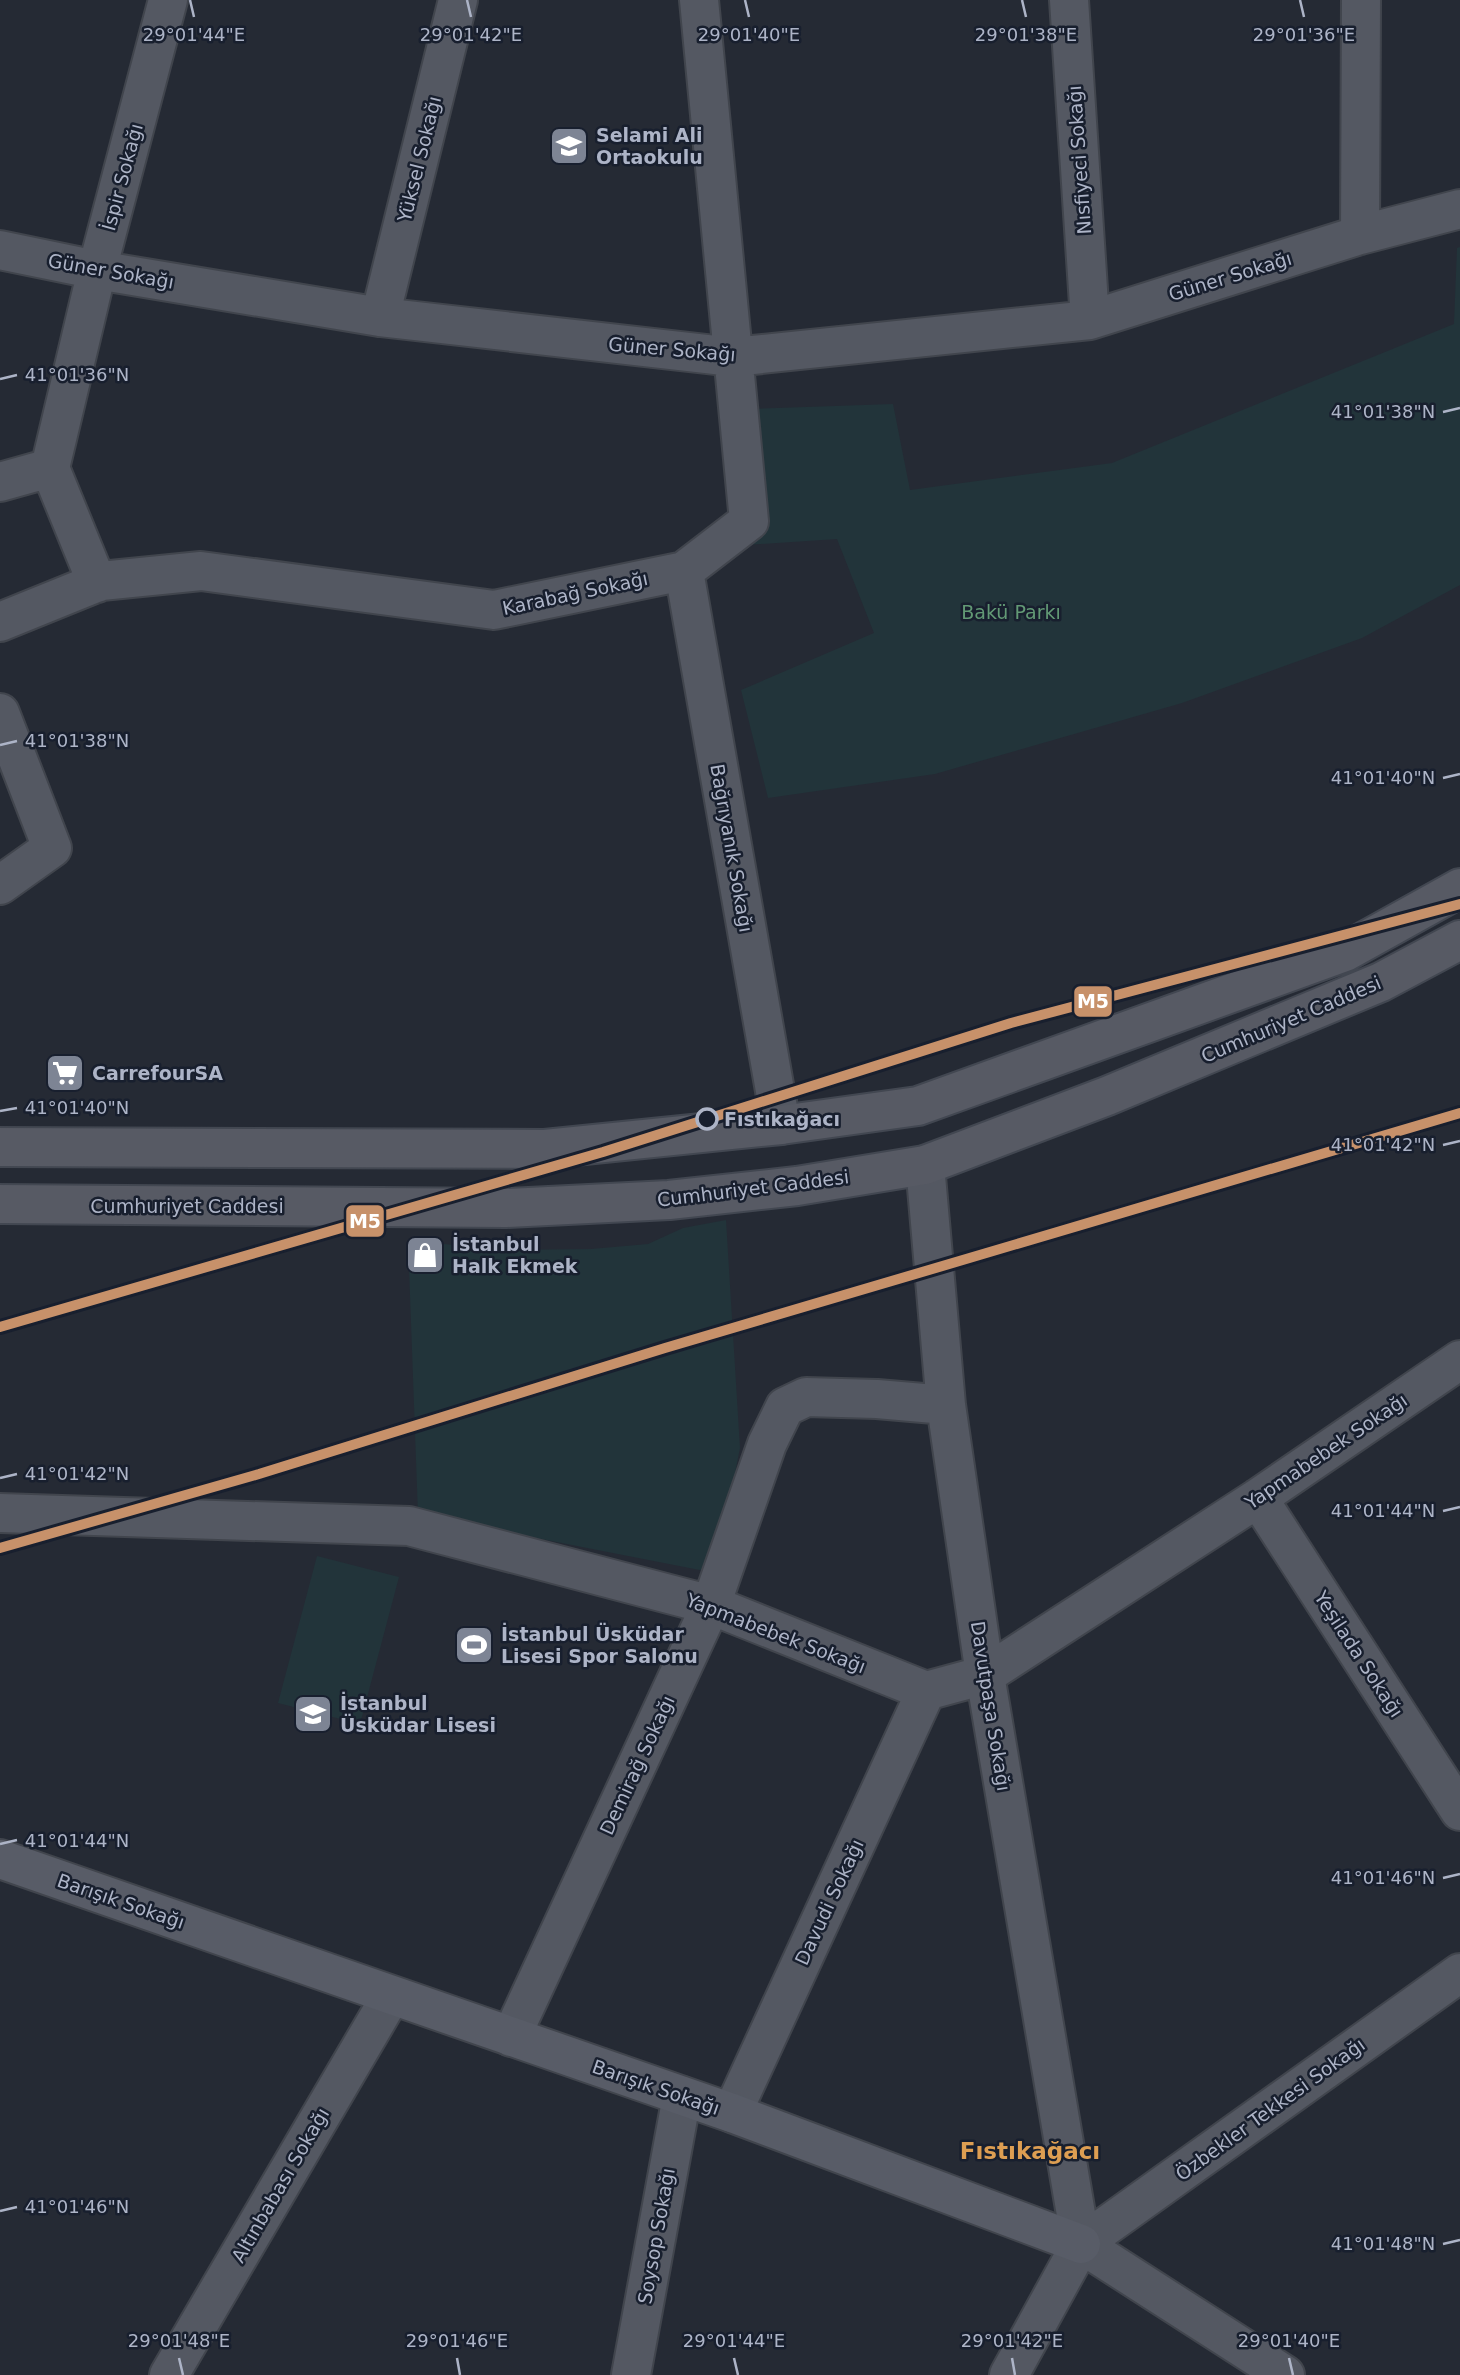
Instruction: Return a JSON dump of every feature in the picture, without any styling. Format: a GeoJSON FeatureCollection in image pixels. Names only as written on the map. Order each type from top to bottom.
{"type":"FeatureCollection","features":[{"type":"Feature","properties":{"kind":"main road"},"geometry":{"type":"LineString","coordinates":[[0,1147],[545,1149],[780,1125],[918,1105],[1345,952],[1460,888]]}},
{"type":"Feature","properties":{"kind":"main road","name":"Cumhuriyet Caddesi"},"geometry":{"type":"LineString","coordinates":[[0,1205],[520,1207],[669,1200],[797,1186],[925,1165],[1107,1096],[1381,982],[1460,940]]}},
{"type":"Feature","properties":{"kind":"street","name":"İspir Sokağı"},"geometry":{"type":"LineString","coordinates":[[50,468],[97,270],[168,0]]}},
{"type":"Feature","properties":{"kind":"street","name":"Yüksel Sokağı"},"geometry":{"type":"LineString","coordinates":[[380,317],[458,0]]}},
{"type":"Feature","properties":{"kind":"street"},"geometry":{"type":"LineString","coordinates":[[699,0],[733,357]]}},
{"type":"Feature","properties":{"kind":"street","name":"Nısfiyeci Sokağı"},"geometry":{"type":"LineString","coordinates":[[1069,0],[1090,320]]}},
{"type":"Feature","properties":{"kind":"street"},"geometry":{"type":"LineString","coordinates":[[1360,235],[1361,0]]}},
{"type":"Feature","properties":{"kind":"street","name":"Güner Sokağı"},"geometry":{"type":"LineString","coordinates":[[0,250],[97,270],[380,317],[733,357],[1090,320],[1360,235],[1460,209]]}},
{"type":"Feature","properties":{"kind":"street","name":"Karabağ Sokağı"},"geometry":{"type":"LineString","coordinates":[[0,622],[97,583],[201,571],[494,610],[684,570],[750,521],[733,357]]}},
{"type":"Feature","properties":{"kind":"street"},"geometry":{"type":"LineString","coordinates":[[0,482],[50,468],[97,583]]}},
{"type":"Feature","properties":{"kind":"street","name":"Bağrıyanık Sokağı"},"geometry":{"type":"LineString","coordinates":[[684,570],[780,1125]]}},
{"type":"Feature","properties":{"kind":"street"},"geometry":{"type":"LineString","coordinates":[[0,713],[52,848],[0,886]]}},
{"type":"Feature","properties":{"kind":"street","name":"Davutpaşa Sokağı"},"geometry":{"type":"LineString","coordinates":[[925,1165],[946,1405],[985,1675],[1081,2244]]}},
{"type":"Feature","properties":{"kind":"street","name":"Yapmabebek Sokağı"},"geometry":{"type":"LineString","coordinates":[[0,1513],[409,1527],[710,1605],[926,1691],[985,1675],[1258,1498],[1460,1360]]}},
{"type":"Feature","properties":{"kind":"street","name":"Demirağ Sokağı"},"geometry":{"type":"LineString","coordinates":[[511,2037],[710,1605],[767,1444],[785,1407],[806,1397],[946,1405]]}},
{"type":"Feature","properties":{"kind":"street","name":"Yeşilada Sokağı"},"geometry":{"type":"LineString","coordinates":[[1258,1498],[1460,1811]]}},
{"type":"Feature","properties":{"kind":"street","name":"Davudi Sokağı"},"geometry":{"type":"LineString","coordinates":[[732,2113],[926,1691]]}},
{"type":"Feature","properties":{"kind":"street","name":"Barışık Sokağı"},"geometry":{"type":"LineString","coordinates":[[0,1859],[732,2113],[1081,2244],[1284,2375]]}},
{"type":"Feature","properties":{"kind":"street","name":"Özbekler Tekkesi Sokağı"},"geometry":{"type":"LineString","coordinates":[[1081,2244],[1460,1973]]}},
{"type":"Feature","properties":{"kind":"street","name":"Altınbabası Sokağı"},"geometry":{"type":"LineString","coordinates":[[169,2375],[391,1996]]}},
{"type":"Feature","properties":{"kind":"street","name":"Soysop Sokağı"},"geometry":{"type":"LineString","coordinates":[[631,2375],[681,2096]]}},
{"type":"Feature","properties":{"kind":"street"},"geometry":{"type":"LineString","coordinates":[[1009,2375],[1081,2244]]}},
{"type":"Feature","properties":{"kind":"green space","name":"Bakü Parkı"},"geometry":{"type":"Polygon","coordinates":[[[1460,247],[1460,585],[1362,638],[1182,703],[935,774],[768,798],[741,690],[874,633],[837,539],[746,545],[750,409],[893,404],[910,490],[1112,463],[1454,324],[1457,248],[1460,247]]]}},
{"type":"Feature","properties":{"kind":"green space"},"geometry":{"type":"Polygon","coordinates":[[[726,1220],[740,1448],[715,1573],[418,1515],[408,1240],[499,1250],[591,1249],[648,1244],[683,1228],[726,1220]]]}},
{"type":"Feature","properties":{"kind":"green space"},"geometry":{"type":"Polygon","coordinates":[[[317,1556],[399,1577],[360,1724],[278,1703],[317,1556]]]}},
{"type":"Feature","properties":{"kind":"transit line","name":"M5"},"geometry":{"type":"LineString","coordinates":[[0,1327],[603,1152],[1011,1023],[1460,904]]}},
{"type":"Feature","properties":{"kind":"transit line","name":"M5"},"geometry":{"type":"LineString","coordinates":[[0,1548],[259,1474],[665,1348],[1460,1113]]}},
{"type":"Feature","properties":{"kind":"place","name":"Selami Ali Ortaokulu"},"geometry":{"type":"Point","coordinates":[569,146]}},
{"type":"Feature","properties":{"kind":"place","name":"CarrefourSA"},"geometry":{"type":"Point","coordinates":[65,1073]}},
{"type":"Feature","properties":{"kind":"place","name":"Fıstıkağacı"},"geometry":{"type":"Point","coordinates":[707,1119]}},
{"type":"Feature","properties":{"kind":"place","name":"İstanbul Halk Ekmek"},"geometry":{"type":"Point","coordinates":[425,1255]}},
{"type":"Feature","properties":{"kind":"place","name":"İstanbul Üsküdar Lisesi Spor Salonu"},"geometry":{"type":"Point","coordinates":[474,1645]}},
{"type":"Feature","properties":{"kind":"place","name":"İstanbul Üsküdar Lisesi"},"geometry":{"type":"Point","coordinates":[313,1714]}},
{"type":"Feature","properties":{"kind":"district","name":"Fıstıkağacı"},"geometry":{"type":"Point","coordinates":[1030,2151]}}]}
